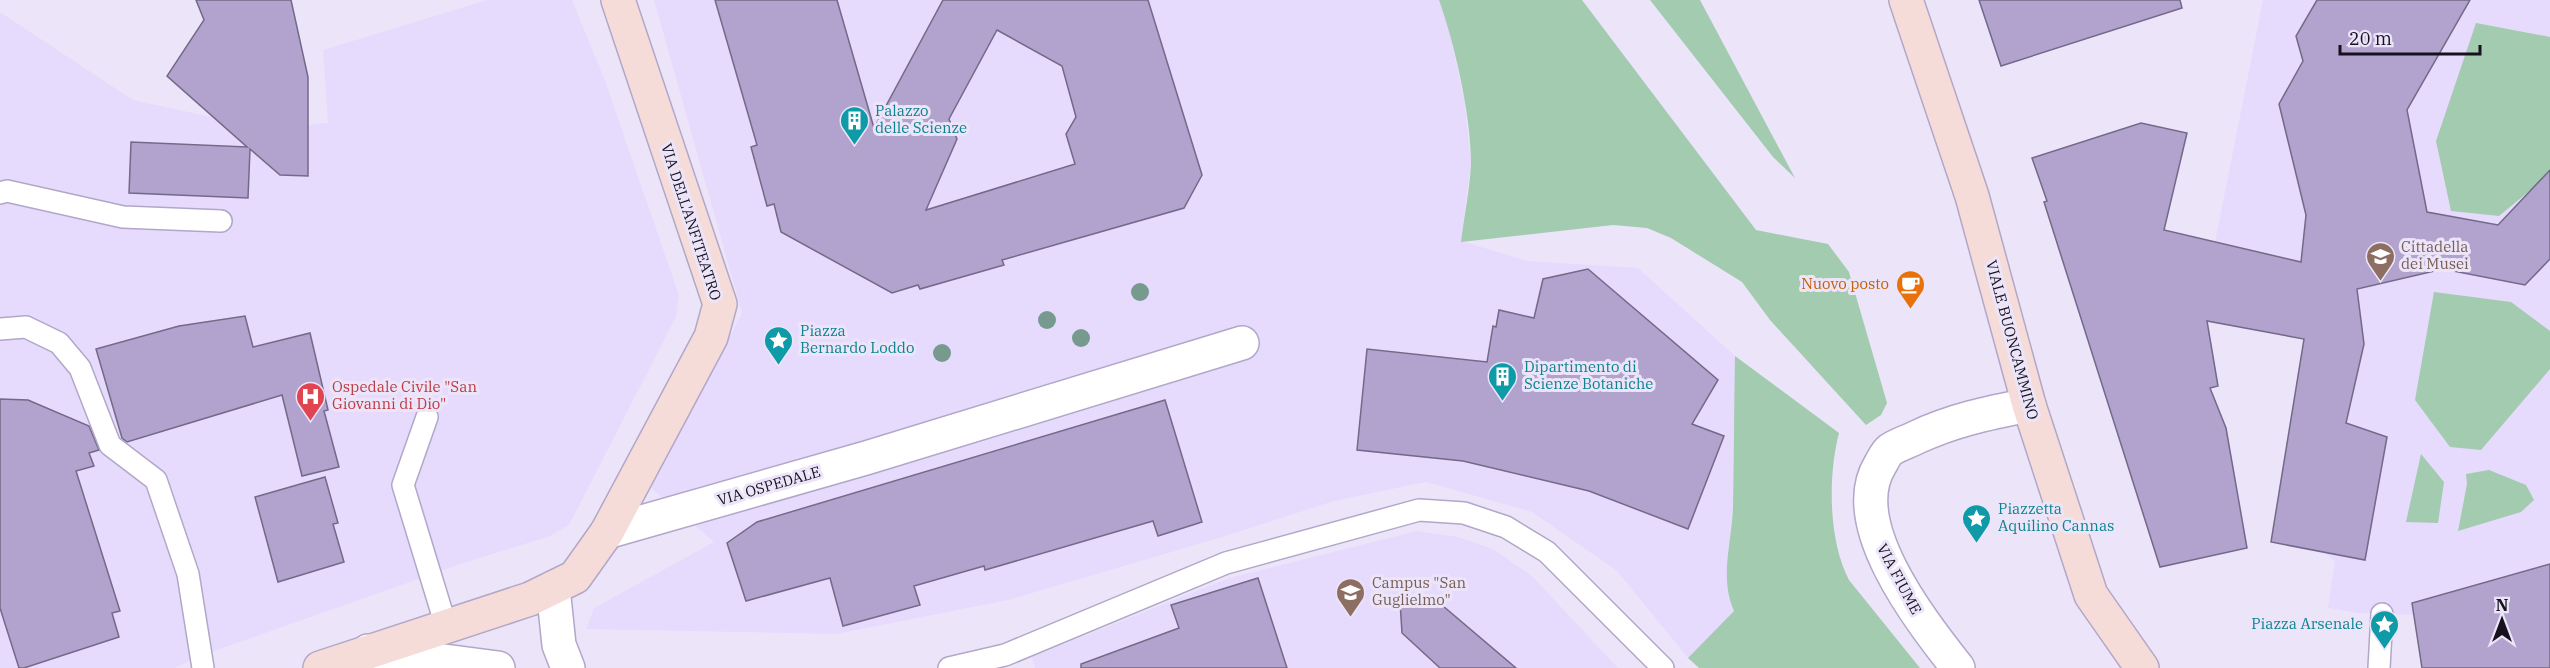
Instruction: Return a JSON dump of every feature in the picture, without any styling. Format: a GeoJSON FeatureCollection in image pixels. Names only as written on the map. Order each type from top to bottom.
{"type":"FeatureCollection","features":[{"type":"Feature","properties":{"kind":"street","name":"VIA DELL'ANFITEATRO"},"geometry":{"type":"LineString","coordinates":[[607,532],[711,337],[720,304],[618,0]]}},
{"type":"Feature","properties":{"kind":"street","name":"VIALE BUONCAMMINO"},"geometry":{"type":"LineString","coordinates":[[1906,0],[1972,196],[2029,405],[2091,595],[2142,668]]}},
{"type":"Feature","properties":{"kind":"street","name":"VIA OSPEDALE"},"geometry":{"type":"LineString","coordinates":[[607,532],[866,458],[1242,343]]}},
{"type":"Feature","properties":{"kind":"street","name":"VIA FIUME"},"geometry":{"type":"LineString","coordinates":[[1958,668],[1921,621],[1878,541],[1872,506],[1872,478],[1889,450],[1925,433],[1962,418],[2029,405]]}},
{"type":"Feature","properties":{"kind":"street"},"geometry":{"type":"LineString","coordinates":[[320,668],[530,599],[575,577],[607,532]]}},
{"type":"Feature","properties":{"kind":"street"},"geometry":{"type":"LineString","coordinates":[[553,588],[559,645],[568,668]]}},
{"type":"Feature","properties":{"kind":"street"},"geometry":{"type":"LineString","coordinates":[[368,651],[498,668]]}},
{"type":"Feature","properties":{"kind":"lane"},"geometry":{"type":"LineString","coordinates":[[0,193],[7,191],[123,217],[221,221]]}},
{"type":"Feature","properties":{"kind":"lane"},"geometry":{"type":"LineString","coordinates":[[0,329],[26,327],[59,343],[80,368],[110,445],[156,480],[188,574],[203,668]]}},
{"type":"Feature","properties":{"kind":"lane"},"geometry":{"type":"LineString","coordinates":[[427,417],[403,485],[446,626]]}},
{"type":"Feature","properties":{"kind":"lane"},"geometry":{"type":"LineString","coordinates":[[949,668],[1005,655],[1226,563],[1419,510],[1464,513],[1506,527],[1547,552],[1664,668]]}},
{"type":"Feature","properties":{"kind":"lane"},"geometry":{"type":"LineString","coordinates":[[2379,668],[2382,614]]}},
{"type":"Feature","properties":{"kind":"shaded area","name":"Ospedale Civile \"San Giovanni di Dio\""},"geometry":{"type":"Polygon","coordinates":[[[487,0],[572,0],[604,78],[679,295],[676,317],[569,525],[550,536],[461,564],[200,656],[175,668],[0,668],[0,12],[133,100],[268,129],[328,123],[323,50],[487,0]]]}},
{"type":"Feature","properties":{"kind":"shaded area"},"geometry":{"type":"Polygon","coordinates":[[[654,0],[1439,0],[1448,25],[1464,99],[1471,163],[1461,241],[1528,261],[1638,268],[1735,356],[1745,601],[1688,658],[1617,571],[1532,512],[1426,482],[1334,501],[1219,538],[1008,600],[836,634],[586,629],[594,608],[714,542],[651,488],[742,313],[654,0]]]}},
{"type":"Feature","properties":{"kind":"shaded area","name":"Cittadella dei Musei"},"geometry":{"type":"Polygon","coordinates":[[[2263,0],[2550,0],[2550,564],[2413,603],[2414,615],[2358,613],[2328,608],[2335,561],[2323,552],[2271,542],[2304,339],[2207,321],[2215,242],[2263,0]]]}},
{"type":"Feature","properties":{"kind":"shaded area","name":"Campus \"San Guglielmo\""},"geometry":{"type":"Polygon","coordinates":[[[1417,531],[1458,537],[1493,549],[1532,576],[1618,668],[1035,668],[1032,657],[1229,578],[1417,531]]]}},
{"type":"Feature","properties":{"kind":"green space"},"geometry":{"type":"Polygon","coordinates":[[[1439,0],[1582,0],[1756,230],[1828,244],[1849,272],[1887,403],[1881,415],[1866,425],[1770,320],[1742,282],[1671,238],[1647,228],[1613,225],[1461,242],[1471,163],[1470,144],[1461,81],[1439,0]]]}},
{"type":"Feature","properties":{"kind":"green space"},"geometry":{"type":"Polygon","coordinates":[[[1650,0],[1700,0],[1795,178],[1773,157],[1650,0]]]}},
{"type":"Feature","properties":{"kind":"green space"},"geometry":{"type":"Polygon","coordinates":[[[2476,23],[2550,37],[2550,200],[2533,188],[2499,216],[2451,211],[2436,141],[2476,23]]]}},
{"type":"Feature","properties":{"kind":"green space"},"geometry":{"type":"Polygon","coordinates":[[[2434,292],[2511,302],[2550,331],[2550,369],[2481,450],[2450,447],[2415,400],[2434,292]]]}},
{"type":"Feature","properties":{"kind":"green space"},"geometry":{"type":"Polygon","coordinates":[[[1735,356],[1839,433],[1833,468],[1832,507],[1837,546],[1842,564],[1849,580],[1920,668],[1699,668],[1688,658],[1734,611],[1727,585],[1727,573],[1733,507],[1735,356]]]}},
{"type":"Feature","properties":{"kind":"green space"},"geometry":{"type":"Polygon","coordinates":[[[2421,454],[2444,482],[2438,523],[2406,522],[2421,454]]]}},
{"type":"Feature","properties":{"kind":"green space"},"geometry":{"type":"Polygon","coordinates":[[[2489,470],[2526,485],[2534,500],[2521,512],[2458,531],[2467,484],[2466,474],[2489,470]]]}},
{"type":"Feature","properties":{"kind":"building"},"geometry":{"type":"Polygon","coordinates":[[[196,0],[291,0],[308,77],[308,176],[280,175],[250,149],[248,198],[129,193],[131,142],[247,147],[167,76],[204,20],[196,0]]]}},
{"type":"Feature","properties":{"kind":"building","name":"Palazzo delle Scienze"},"geometry":{"type":"Polygon","coordinates":[[[715,0],[837,0],[874,128],[943,0],[1148,0],[1202,175],[1184,208],[1002,260],[1004,265],[920,289],[918,285],[892,293],[781,232],[774,204],[767,206],[751,147],[757,145],[715,0]],[[997,30],[949,119],[957,139],[926,210],[1075,164],[1066,134],[1076,117],[1062,66],[997,30]]]}},
{"type":"Feature","properties":{"kind":"building"},"geometry":{"type":"Polygon","coordinates":[[[1979,0],[2180,0],[2182,8],[2001,66],[1979,0]]]}},
{"type":"Feature","properties":{"kind":"building"},"geometry":{"type":"Polygon","coordinates":[[[2317,0],[2470,0],[2407,110],[2427,212],[2498,225],[2550,170],[2550,259],[2525,285],[2443,269],[2357,289],[2364,344],[2346,423],[2387,437],[2365,560],[2271,542],[2304,339],[2207,321],[2218,386],[2210,388],[2226,428],[2247,548],[2160,567],[2032,158],[2141,123],[2187,133],[2164,230],[2301,262],[2306,215],[2279,104],[2303,61],[2296,36],[2317,0]]]}},
{"type":"Feature","properties":{"kind":"building","name":"Dipartimento di Scienze Botaniche"},"geometry":{"type":"Polygon","coordinates":[[[1588,269],[1718,380],[1692,424],[1724,436],[1688,529],[1589,491],[1463,461],[1357,450],[1367,349],[1487,362],[1493,326],[1496,327],[1499,310],[1534,318],[1543,279],[1588,269]]]}},
{"type":"Feature","properties":{"kind":"building"},"geometry":{"type":"Polygon","coordinates":[[[245,316],[253,347],[310,333],[328,410],[324,411],[339,467],[302,476],[282,395],[127,442],[122,438],[96,349],[179,326],[245,316]]]}},
{"type":"Feature","properties":{"kind":"building"},"geometry":{"type":"Polygon","coordinates":[[[0,399],[28,400],[89,426],[99,450],[89,453],[94,466],[76,471],[120,611],[112,613],[119,637],[24,668],[19,668],[0,608],[0,399]]]}},
{"type":"Feature","properties":{"kind":"building"},"geometry":{"type":"Polygon","coordinates":[[[1165,400],[1202,522],[1158,536],[1153,521],[985,570],[984,566],[914,586],[920,605],[843,626],[830,578],[746,601],[727,543],[757,522],[1165,400]]]}},
{"type":"Feature","properties":{"kind":"building"},"geometry":{"type":"Polygon","coordinates":[[[325,477],[338,523],[333,524],[344,562],[278,582],[255,497],[325,477]]]}},
{"type":"Feature","properties":{"kind":"building"},"geometry":{"type":"Polygon","coordinates":[[[2550,564],[2550,668],[2422,668],[2412,603],[2550,564]]]}},
{"type":"Feature","properties":{"kind":"building"},"geometry":{"type":"Polygon","coordinates":[[[1258,578],[1287,668],[1081,668],[1081,664],[1179,628],[1171,605],[1258,578]]]}},
{"type":"Feature","properties":{"kind":"building"},"geometry":{"type":"Polygon","coordinates":[[[1436,600],[1516,668],[1440,668],[1402,633],[1400,602],[1436,600]]]}},
{"type":"Feature","properties":{"kind":"place","name":"Palazzo delle Scienze"},"geometry":{"type":"Point","coordinates":[854,146]}},
{"type":"Feature","properties":{"kind":"place","name":"Cittadella dei Musei"},"geometry":{"type":"Point","coordinates":[2380,282]}},
{"type":"Feature","properties":{"kind":"place","name":"Nuovo posto"},"geometry":{"type":"Point","coordinates":[1910,310]}},
{"type":"Feature","properties":{"kind":"place","name":"Piazza Bernardo Loddo"},"geometry":{"type":"Point","coordinates":[779,366]}},
{"type":"Feature","properties":{"kind":"place","name":"Dipartimento di Scienze Botaniche"},"geometry":{"type":"Point","coordinates":[1503,402]}},
{"type":"Feature","properties":{"kind":"place","name":"Ospedale Civile \"San Giovanni di Dio\""},"geometry":{"type":"Point","coordinates":[311,422]}},
{"type":"Feature","properties":{"kind":"place","name":"Piazzetta Aquilino Cannas"},"geometry":{"type":"Point","coordinates":[1977,544]}},
{"type":"Feature","properties":{"kind":"place","name":"Campus \"San Guglielmo\""},"geometry":{"type":"Point","coordinates":[1351,618]}},
{"type":"Feature","properties":{"kind":"place","name":"Piazza Arsenale"},"geometry":{"type":"Point","coordinates":[2384,650]}}]}
